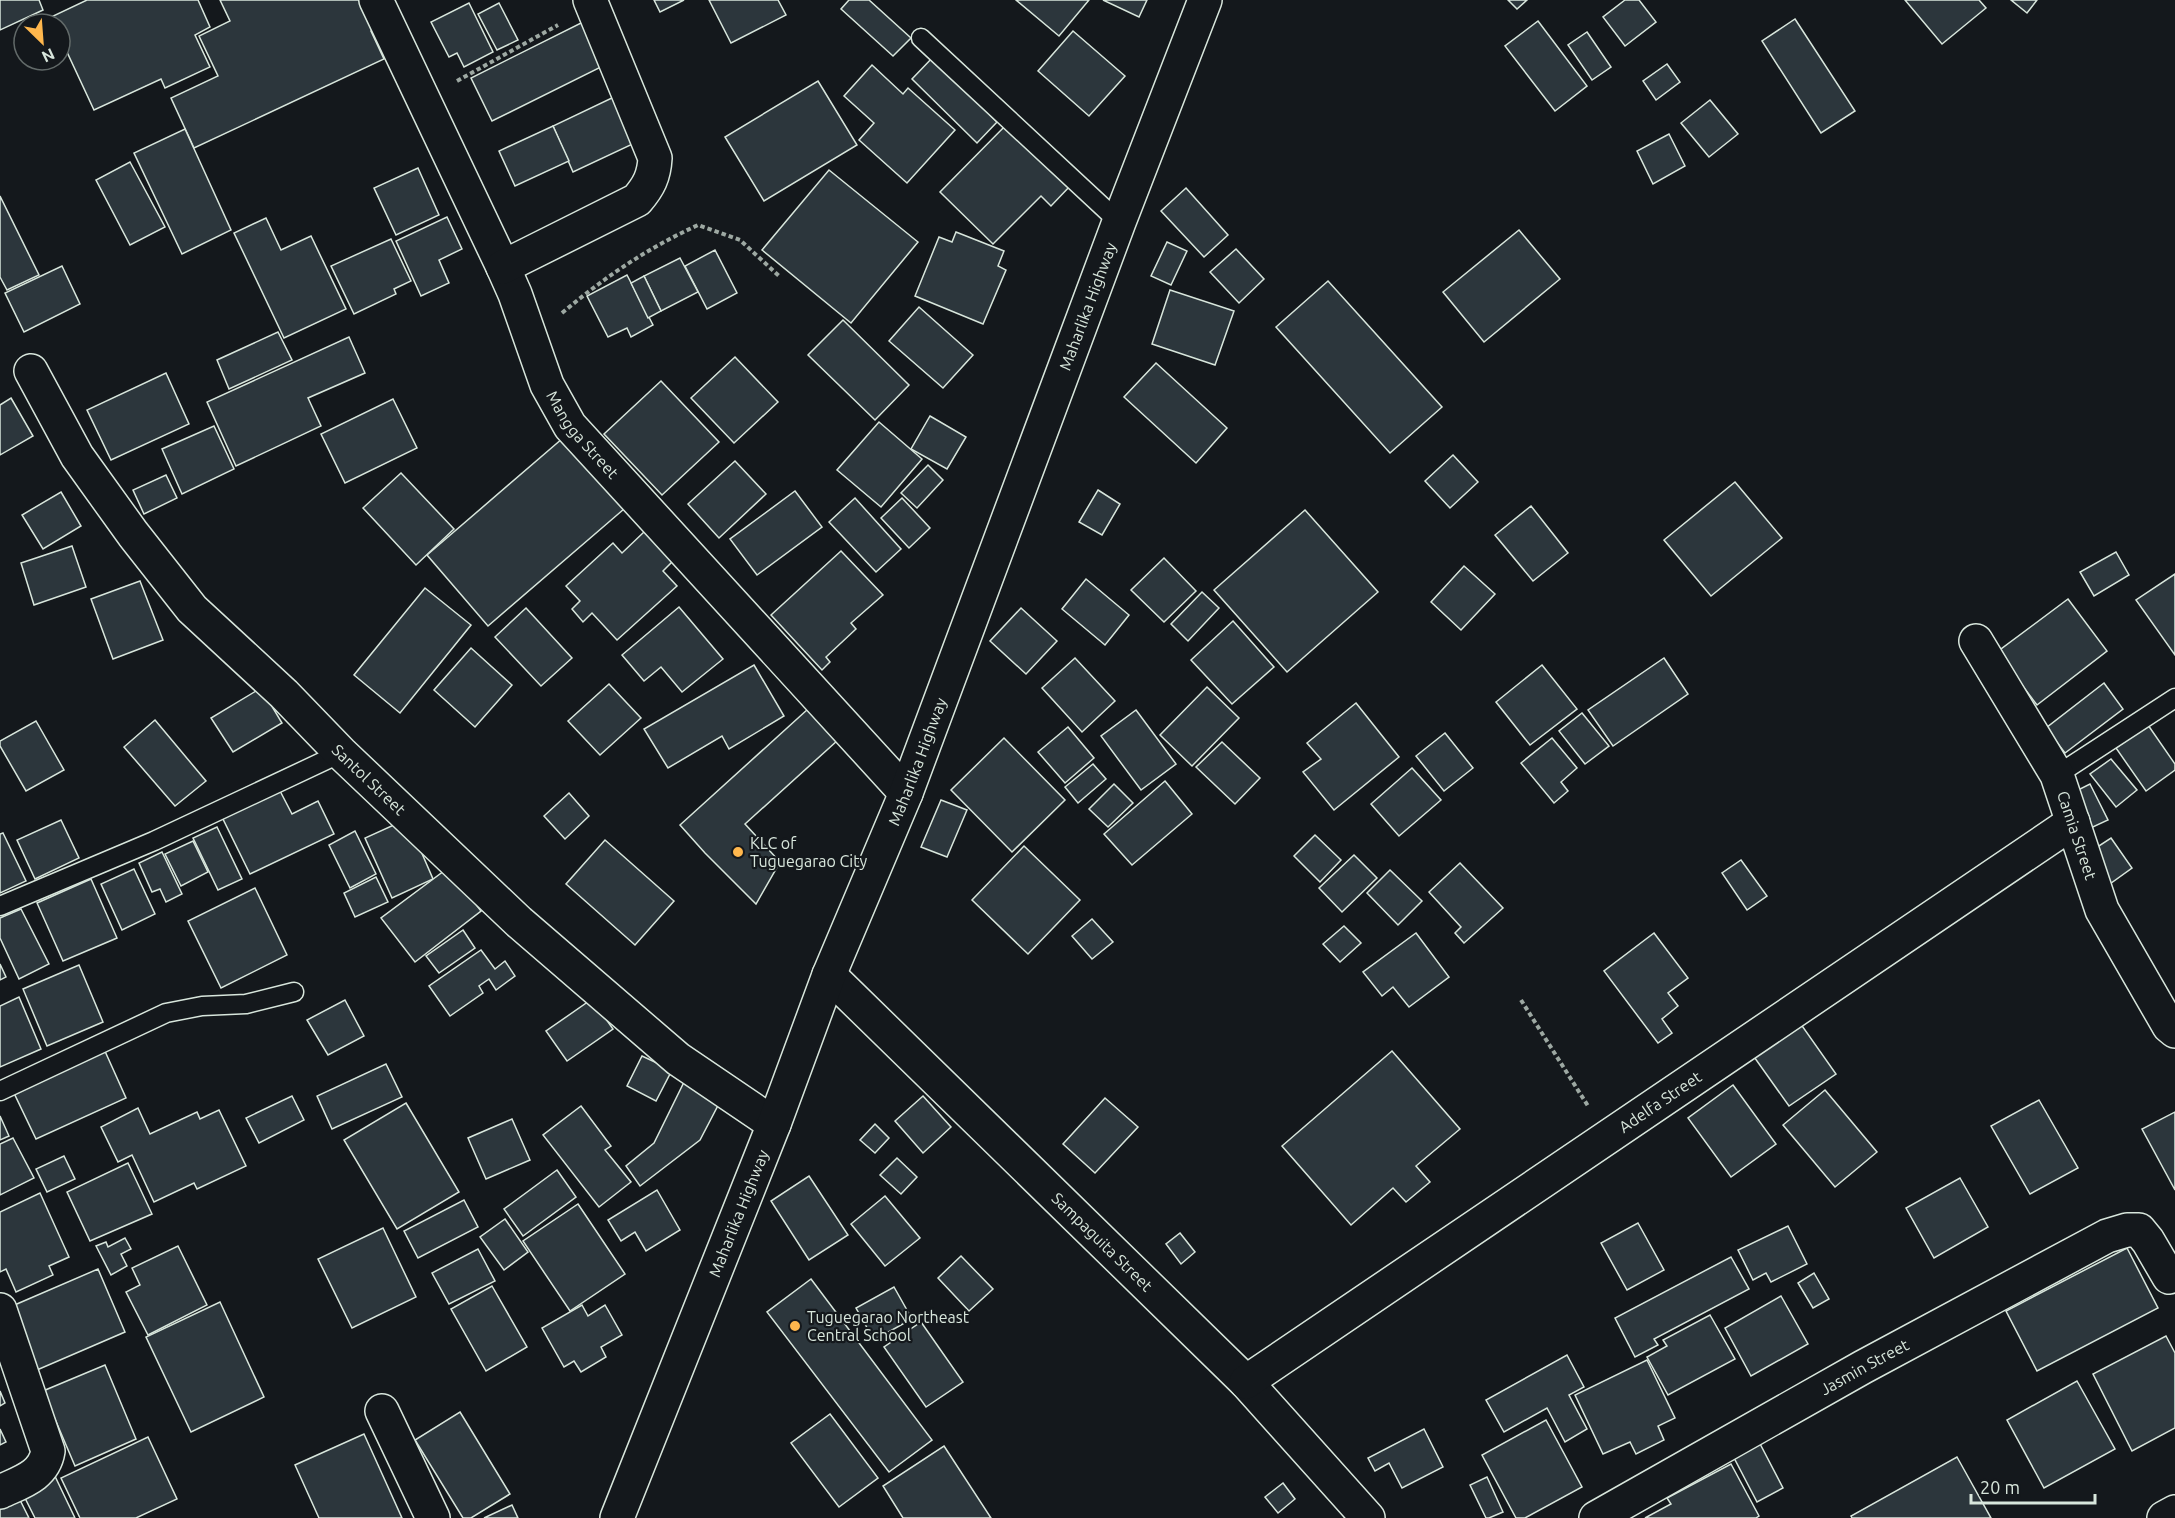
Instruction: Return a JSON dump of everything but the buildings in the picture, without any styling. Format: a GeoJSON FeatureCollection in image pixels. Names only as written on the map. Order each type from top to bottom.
{"type":"FeatureCollection","features":[{"type":"Feature","properties":{"kind":"street","name":"Mangga Street"},"geometry":{"type":"LineString","coordinates":[[376,0],[503,267],[515,294],[547,386],[570,426],[906,792]]}},
{"type":"Feature","properties":{"kind":"street","name":"Maharlika Highway"},"geometry":{"type":"LineString","coordinates":[[617,1518],[774,1124],[829,975],[906,792],[1119,222],[1205,0]]}},
{"type":"Feature","properties":{"kind":"street"},"geometry":{"type":"LineString","coordinates":[[503,267],[637,200],[648,188],[654,173],[655,158],[592,3]]}},
{"type":"Feature","properties":{"kind":"street","name":"Santol Street"},"geometry":{"type":"LineString","coordinates":[[31,371],[77,456],[133,534],[192,609],[284,694],[341,753],[519,922],[678,1059],[774,1124]]}},
{"type":"Feature","properties":{"kind":"street","name":"Camia Street"},"geometry":{"type":"LineString","coordinates":[[1976,641],[2057,775],[2102,909],[2169,1026],[2175,1031]]}},
{"type":"Feature","properties":{"kind":"street","name":"Adelfa Street"},"geometry":{"type":"LineString","coordinates":[[1246,1382],[2073,822]]}},
{"type":"Feature","properties":{"kind":"street","name":"Sampaguita Street"},"geometry":{"type":"LineString","coordinates":[[829,975],[1246,1382],[1368,1518]]}},
{"type":"Feature","properties":{"kind":"street","name":"Jasmin Street"},"geometry":{"type":"LineString","coordinates":[[1596,1518],[1852,1373],[2097,1241],[2127,1230],[2139,1230],[2169,1277]]}},
{"type":"Feature","properties":{"kind":"street"},"geometry":{"type":"LineString","coordinates":[[0,1310],[48,1451],[47,1462],[40,1471],[0,1492]]}},
{"type":"Feature","properties":{"kind":"street"},"geometry":{"type":"LineString","coordinates":[[382,1411],[433,1518]]}},
{"type":"Feature","properties":{"kind":"street"},"geometry":{"type":"LineString","coordinates":[[2164,1518],[2175,1512]]}},
{"type":"Feature","properties":{"kind":"lane"},"geometry":{"type":"LineString","coordinates":[[921,38],[1119,222]]}},
{"type":"Feature","properties":{"kind":"lane"},"geometry":{"type":"LineString","coordinates":[[2057,775],[2175,698]]}},
{"type":"Feature","properties":{"kind":"lane"},"geometry":{"type":"LineString","coordinates":[[0,906],[154,841],[341,753]]}},
{"type":"Feature","properties":{"kind":"lane"},"geometry":{"type":"LineString","coordinates":[[0,1091],[166,1013],[202,1006],[246,1004],[294,992]]}},
{"type":"Feature","properties":{"kind":"path"},"geometry":{"type":"LineString","coordinates":[[424,99],[592,3]]}},
{"type":"Feature","properties":{"kind":"path"},"geometry":{"type":"LineString","coordinates":[[530,338],[602,279],[664,241],[698,225],[740,240],[779,276]]}},
{"type":"Feature","properties":{"kind":"path"},"geometry":{"type":"LineString","coordinates":[[1521,1000],[1607,1137]]}},
{"type":"Feature","properties":{"kind":"place","name":"KLC of Tuguegarao City"},"geometry":{"type":"Point","coordinates":[738,852]}},
{"type":"Feature","properties":{"kind":"place","name":"Tuguegarao Northeast Central School"},"geometry":{"type":"Point","coordinates":[795,1326]}}]}
